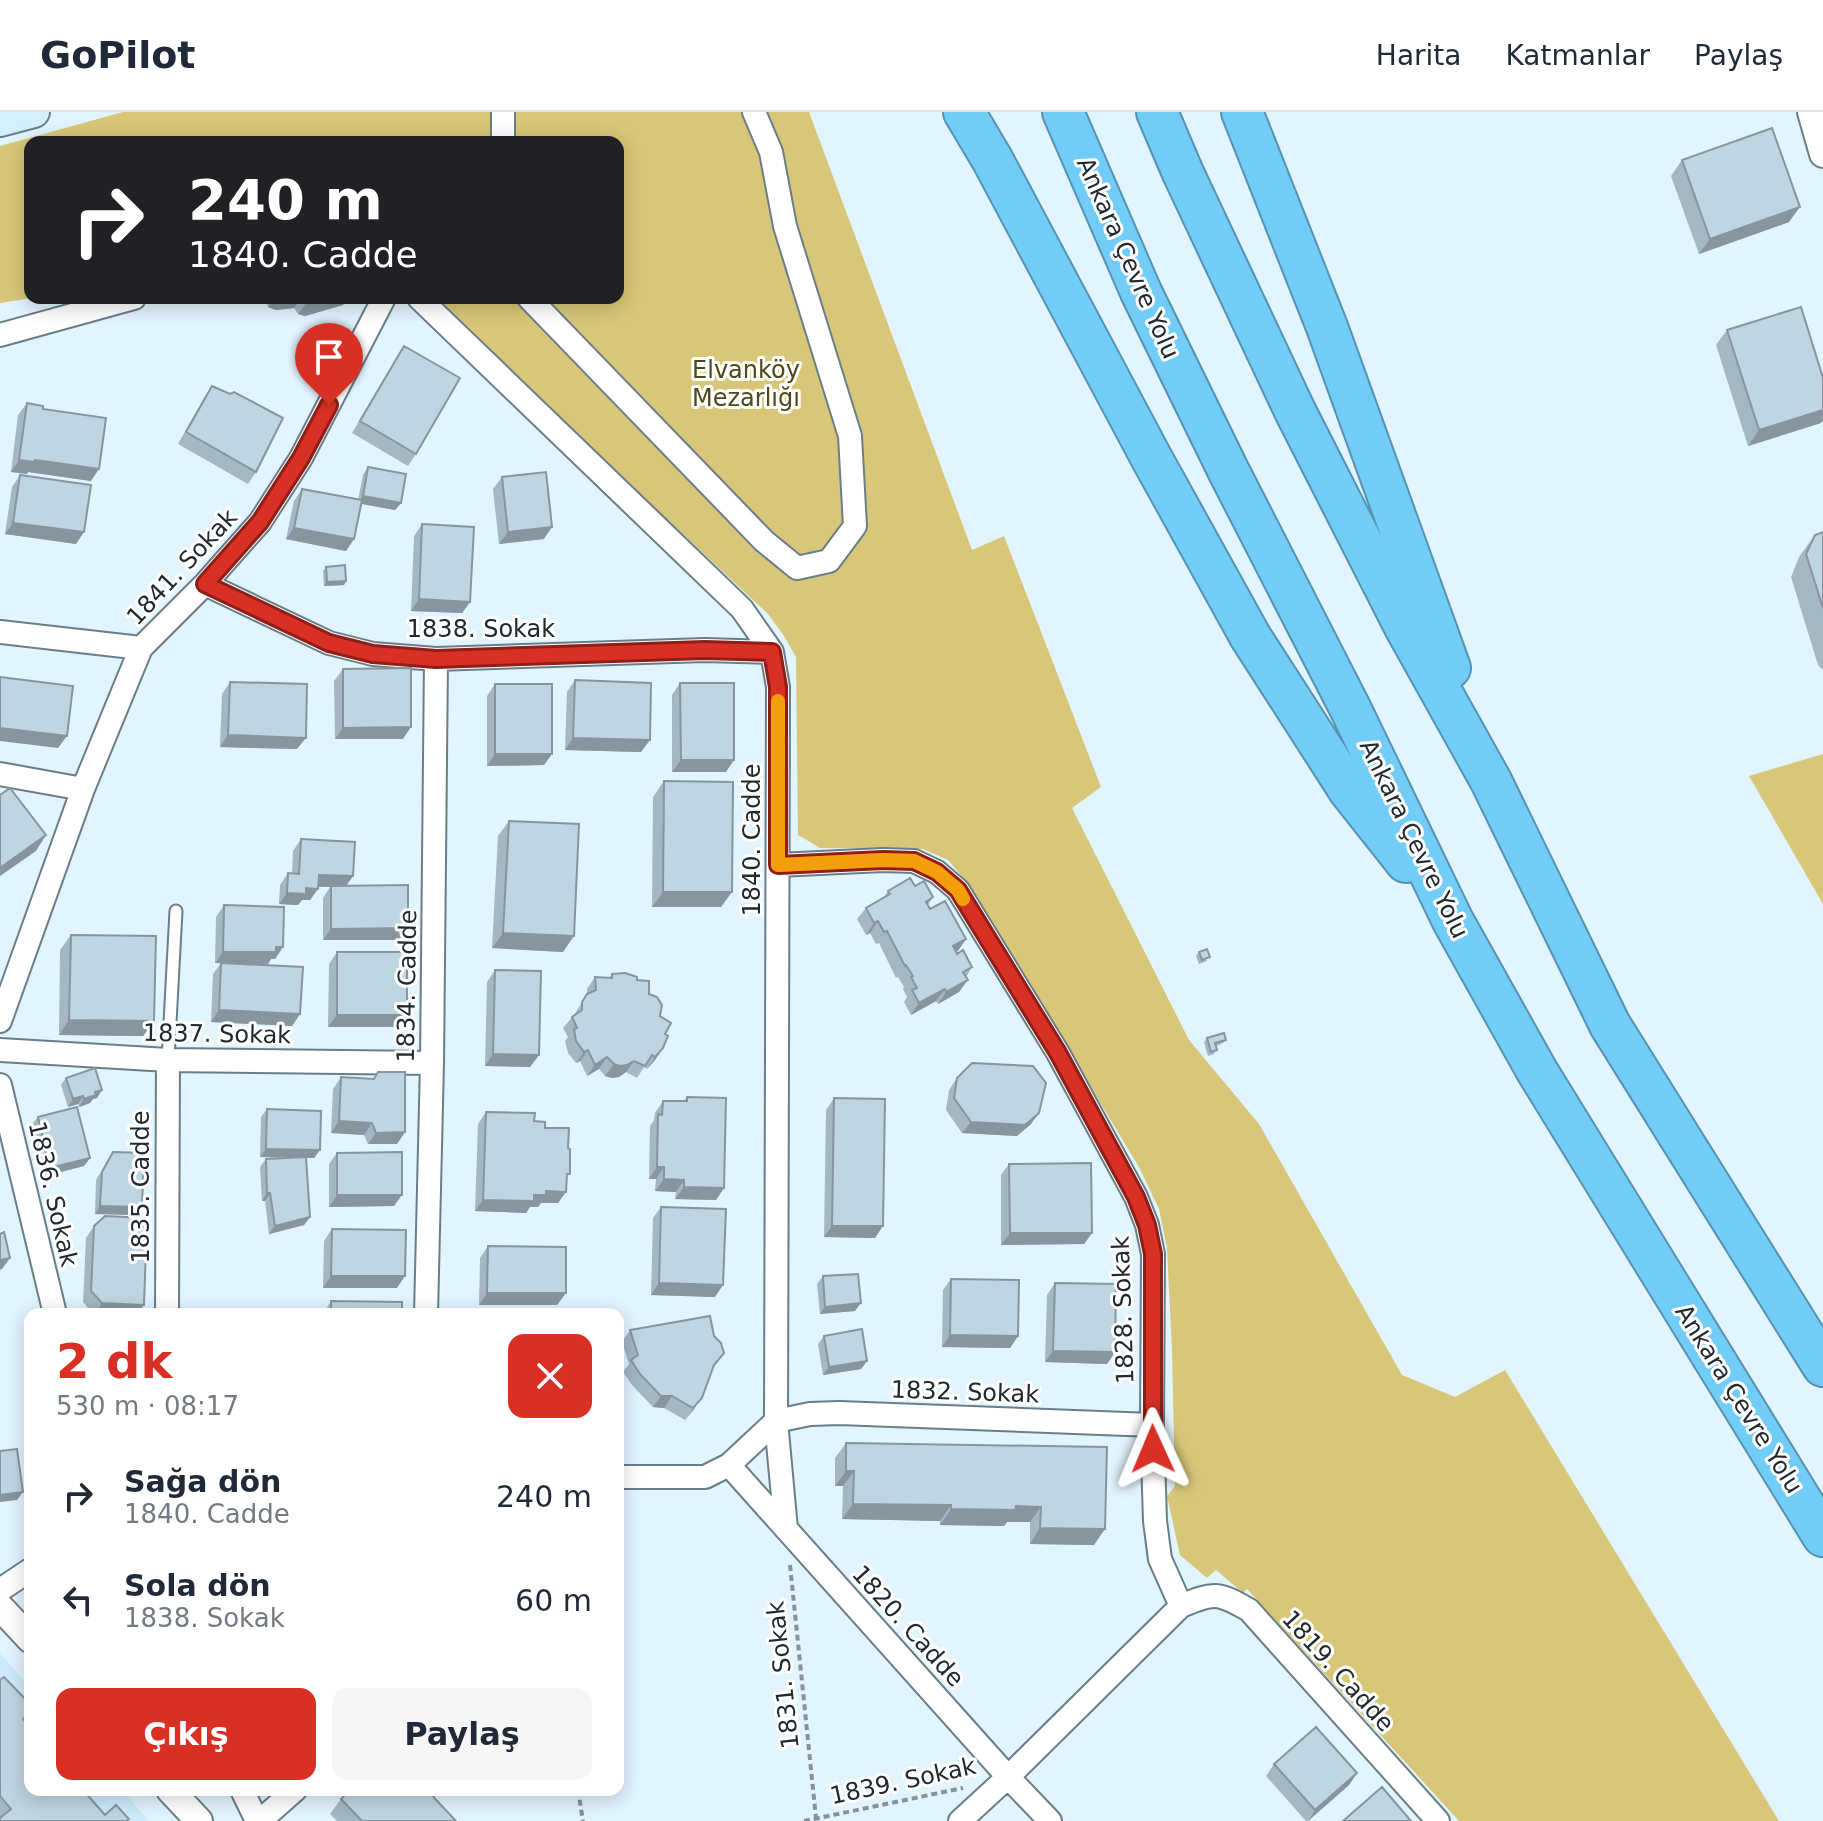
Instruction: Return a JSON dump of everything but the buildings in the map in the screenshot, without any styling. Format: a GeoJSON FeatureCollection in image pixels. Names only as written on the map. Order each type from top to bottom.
{"type":"FeatureCollection","features":[{"type":"Feature","properties":{"kind":"highway"},"geometry":{"type":"LineString","coordinates":[[964,112],[1250,636],[1349,790],[1453,921]]}},
{"type":"Feature","properties":{"kind":"highway","name":"Ankara Çevre Yolu"},"geometry":{"type":"LineString","coordinates":[[1063,112],[1141,292],[1453,921],[1537,1071],[1823,1536]]}},
{"type":"Feature","properties":{"kind":"highway"},"geometry":{"type":"LineString","coordinates":[[1157,112],[1295,411],[1405,627],[1491,781],[1610,1025],[1823,1366]]}},
{"type":"Feature","properties":{"kind":"highway"},"geometry":{"type":"LineString","coordinates":[[1242,112],[1327,327],[1491,781]]}},
{"type":"Feature","properties":{"kind":"main road"},"geometry":{"type":"LineString","coordinates":[[0,121],[34,112]]}},
{"type":"Feature","properties":{"kind":"street"},"geometry":{"type":"LineString","coordinates":[[503,112],[503,136]]}},
{"type":"Feature","properties":{"kind":"street"},"geometry":{"type":"LineString","coordinates":[[535,304],[764,541],[797,568],[829,561],[855,526],[850,436],[785,226],[771,152],[754,112]]}},
{"type":"Feature","properties":{"kind":"street"},"geometry":{"type":"LineString","coordinates":[[1811,112],[1823,154]]}},
{"type":"Feature","properties":{"kind":"street"},"geometry":{"type":"LineString","coordinates":[[0,335],[112,304]]}},
{"type":"Feature","properties":{"kind":"street","name":"1841. Sokak"},"geometry":{"type":"LineString","coordinates":[[0,1021],[83,789],[141,648],[205,584],[260,522],[301,458],[381,304]]}},
{"type":"Feature","properties":{"kind":"street","name":"1840. Cadde"},"geometry":{"type":"LineString","coordinates":[[425,304],[742,609],[772,652],[778,687],[776,1421],[786,1529]]}},
{"type":"Feature","properties":{"kind":"street","name":"1838. Sokak"},"geometry":{"type":"LineString","coordinates":[[205,584],[329,643],[373,654],[436,659],[705,650],[772,652]]}},
{"type":"Feature","properties":{"kind":"street"},"geometry":{"type":"LineString","coordinates":[[0,632],[141,648]]}},
{"type":"Feature","properties":{"kind":"street","name":"1834. Cadde"},"geometry":{"type":"LineString","coordinates":[[426,1308],[436,659]]}},
{"type":"Feature","properties":{"kind":"street"},"geometry":{"type":"LineString","coordinates":[[0,774],[83,789]]}},
{"type":"Feature","properties":{"kind":"street","name":"1828. Sokak"},"geometry":{"type":"LineString","coordinates":[[778,865],[914,861],[937,872],[958,890],[1058,1053],[1136,1197],[1147,1225],[1153,1254],[1155,1521],[1160,1559],[1181,1606]]}},
{"type":"Feature","properties":{"kind":"street","name":"1837. Sokak"},"geometry":{"type":"LineString","coordinates":[[0,1050],[168,1060],[432,1063]]}},
{"type":"Feature","properties":{"kind":"street","name":"1835. Cadde"},"geometry":{"type":"LineString","coordinates":[[167,1308],[168,1060]]}},
{"type":"Feature","properties":{"kind":"street","name":"1836. Sokak"},"geometry":{"type":"LineString","coordinates":[[0,1085],[54,1308]]}},
{"type":"Feature","properties":{"kind":"street","name":"1832. Sokak"},"geometry":{"type":"LineString","coordinates":[[776,1421],[810,1414],[839,1413],[1152,1425]]}},
{"type":"Feature","properties":{"kind":"street"},"geometry":{"type":"LineString","coordinates":[[624,1477],[705,1477],[729,1465],[776,1421]]}},
{"type":"Feature","properties":{"kind":"street","name":"1820. Cadde"},"geometry":{"type":"LineString","coordinates":[[729,1465],[1050,1821]]}},
{"type":"Feature","properties":{"kind":"street"},"geometry":{"type":"LineString","coordinates":[[0,1590],[24,1574]]}},
{"type":"Feature","properties":{"kind":"street","name":"1819. Cadde"},"geometry":{"type":"LineString","coordinates":[[1181,1606],[1208,1595],[1229,1598],[1249,1610],[1438,1821]]}},
{"type":"Feature","properties":{"kind":"street"},"geometry":{"type":"LineString","coordinates":[[960,1821],[1181,1606]]}},
{"type":"Feature","properties":{"kind":"street"},"geometry":{"type":"LineString","coordinates":[[0,1607],[24,1633]]}},
{"type":"Feature","properties":{"kind":"street"},"geometry":{"type":"LineString","coordinates":[[176,1796],[199,1821]]}},
{"type":"Feature","properties":{"kind":"street"},"geometry":{"type":"LineString","coordinates":[[245,1796],[258,1821],[288,1796]]}},
{"type":"Feature","properties":{"kind":"lane"},"geometry":{"type":"LineString","coordinates":[[168,1060],[176,911]]}},
{"type":"Feature","properties":{"kind":"path","name":"1831. Sokak"},"geometry":{"type":"LineString","coordinates":[[786,1529],[816,1818]]}},
{"type":"Feature","properties":{"kind":"path","name":"1839. Sokak"},"geometry":{"type":"LineString","coordinates":[[804,1821],[941,1794],[1008,1777]]}},
{"type":"Feature","properties":{"kind":"path"},"geometry":{"type":"LineString","coordinates":[[579,1796],[583,1821]]}},
{"type":"Feature","properties":{"kind":"shaded area"},"geometry":{"type":"Polygon","coordinates":[[[0,1653],[24,1680],[24,1796],[127,1796],[149,1821],[0,1821],[0,1653]]]}},
{"type":"Feature","properties":{"kind":"green space","name":"Elvanköy Mezarlığı"},"geometry":{"type":"Polygon","coordinates":[[[123,112],[809,112],[972,550],[1004,536],[1101,787],[1072,808],[1189,1040],[1259,1124],[1402,1375],[1455,1397],[1505,1370],[1779,1821],[1459,1821],[1247,1589],[1243,1593],[1216,1570],[1207,1578],[1180,1555],[1167,1496],[1175,1486],[1167,1248],[1159,1209],[1139,1167],[969,885],[948,860],[923,849],[820,848],[798,835],[796,657],[768,614],[437,304],[624,304],[624,136],[36,136],[123,112]]]}},
{"type":"Feature","properties":{"kind":"green space"},"geometry":{"type":"Polygon","coordinates":[[[24,139],[24,299],[0,303],[0,146],[24,139]]]}},
{"type":"Feature","properties":{"kind":"green space"},"geometry":{"type":"Polygon","coordinates":[[[1823,754],[1823,904],[1749,776],[1823,754]]]}},
{"type":"Feature","properties":{"kind":"slow traffic"},"geometry":{"type":"LineString","coordinates":[[778,701],[778,865],[914,861],[937,872],[958,890],[963,899]]}},
{"type":"Feature","properties":{"kind":"route"},"geometry":{"type":"LineString","coordinates":[[329,405],[301,458],[260,522],[205,584],[329,643],[373,654],[436,659],[705,650],[772,652],[778,687],[778,865],[914,861],[937,872],[958,890],[1058,1053],[1136,1197],[1147,1225],[1153,1254],[1153,1449]]}}]}
